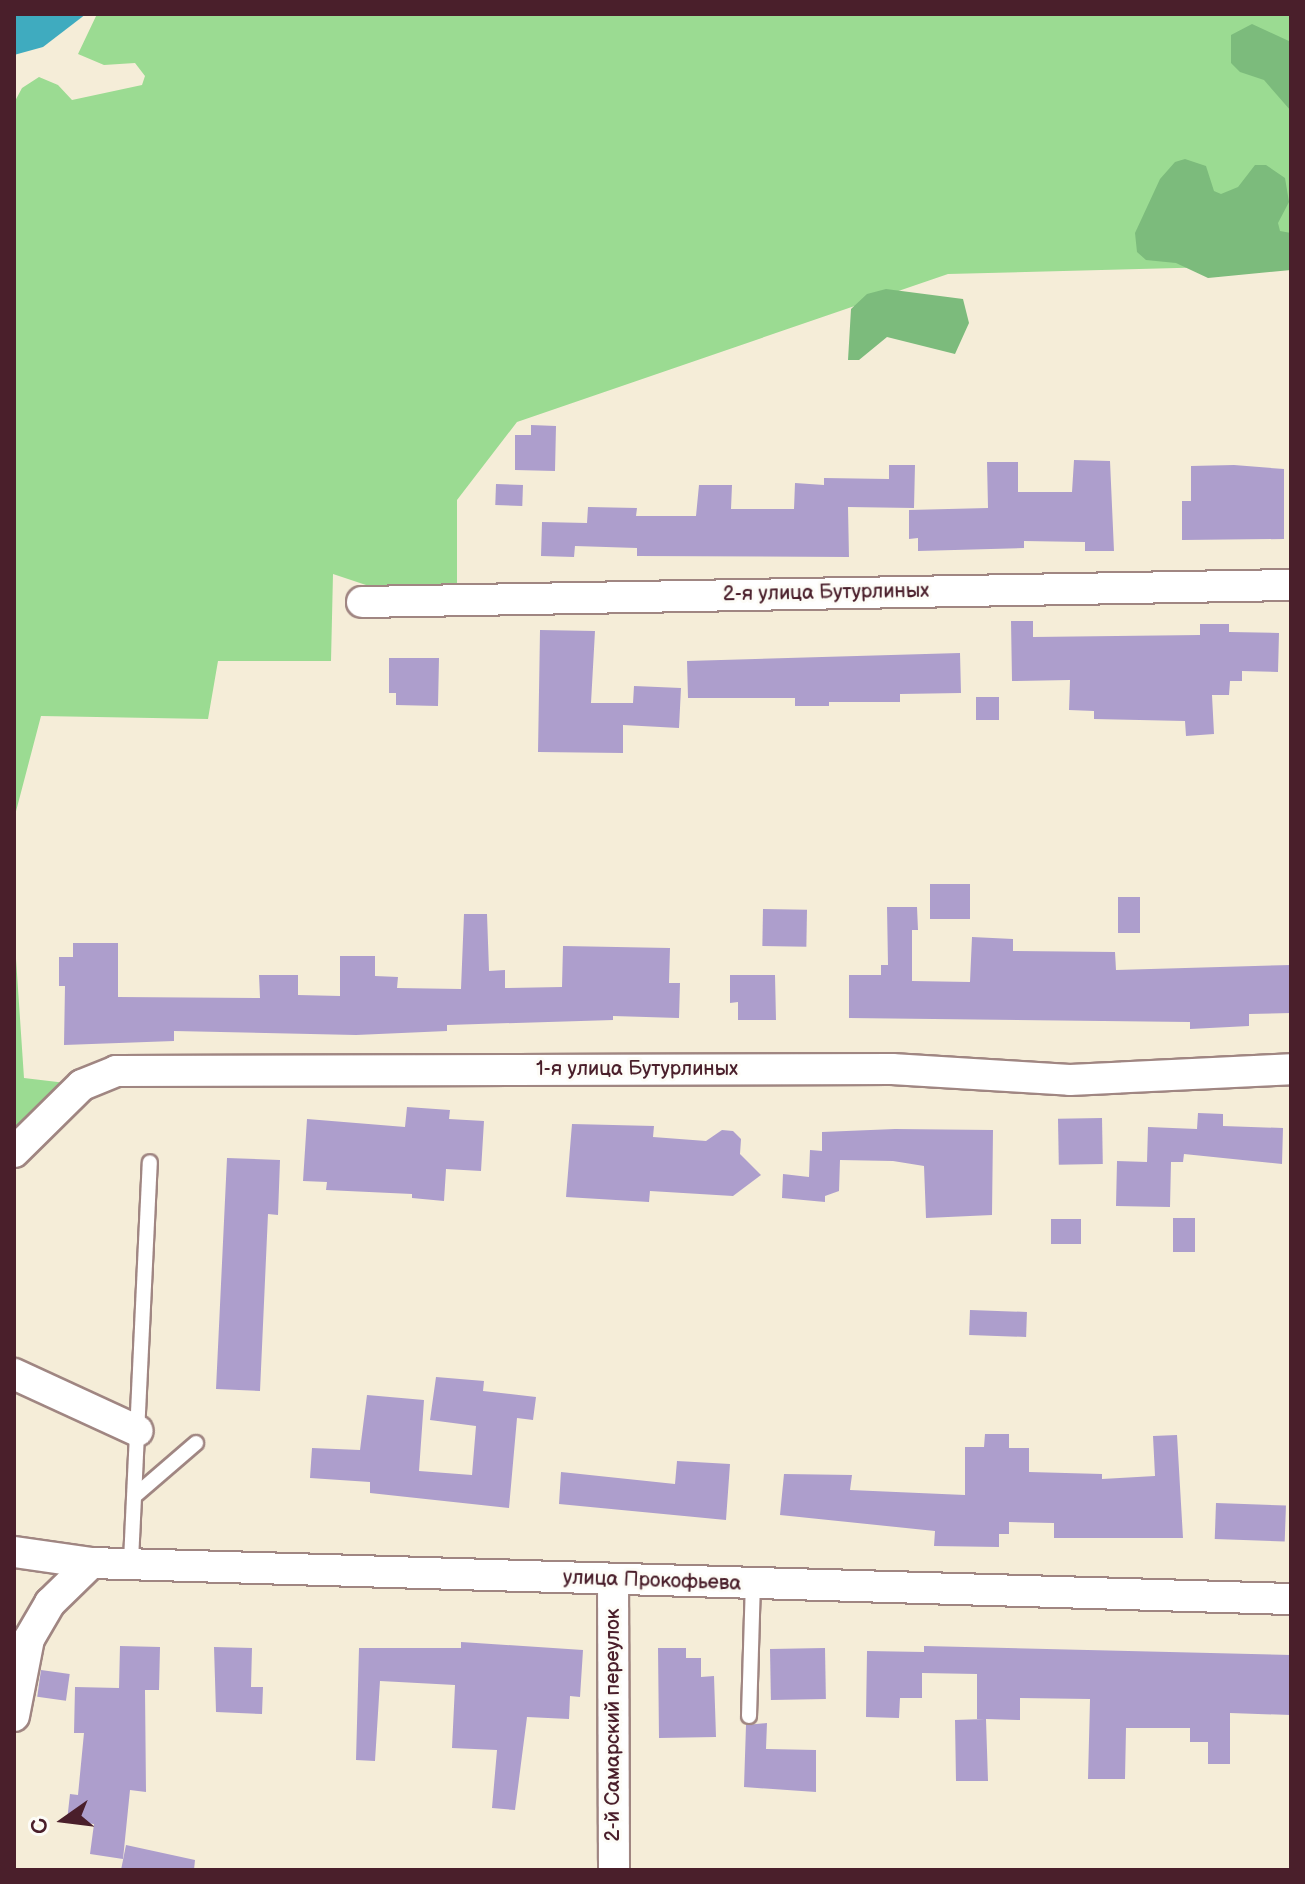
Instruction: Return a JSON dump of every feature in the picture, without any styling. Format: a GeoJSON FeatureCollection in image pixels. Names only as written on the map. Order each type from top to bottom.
{"type":"FeatureCollection","features":[{"type":"Feature","properties":{"kind":"street","name":"2-я улица Бутурлиных"},"geometry":{"type":"LineString","coordinates":[[362,602],[1291,585]]}},
{"type":"Feature","properties":{"kind":"street","name":"1-я улица Бутурлиных"},"geometry":{"type":"LineString","coordinates":[[14,1152],[82,1085],[116,1071],[892,1069],[1070,1080],[1291,1069]]}},
{"type":"Feature","properties":{"kind":"street"},"geometry":{"type":"LineString","coordinates":[[14,1374],[138,1431]]}},
{"type":"Feature","properties":{"kind":"street","name":"улица Прокофьева"},"geometry":{"type":"LineString","coordinates":[[14,1552],[91,1563],[131,1561],[613,1580],[1291,1599]]}},
{"type":"Feature","properties":{"kind":"street"},"geometry":{"type":"LineString","coordinates":[[14,1716],[29,1639],[50,1603],[91,1563]]}},
{"type":"Feature","properties":{"kind":"street","name":"2-й Самарский переулок"},"geometry":{"type":"LineString","coordinates":[[613,1580],[614,1870]]}},
{"type":"Feature","properties":{"kind":"lane"},"geometry":{"type":"LineString","coordinates":[[131,1561],[137,1494],[150,1162]]}},
{"type":"Feature","properties":{"kind":"lane"},"geometry":{"type":"LineString","coordinates":[[137,1494],[196,1443]]}},
{"type":"Feature","properties":{"kind":"lane"},"geometry":{"type":"LineString","coordinates":[[749,1716],[753,1584]]}},
{"type":"Feature","properties":{"kind":"green space"},"geometry":{"type":"Polygon","coordinates":[[[97,14],[1291,14],[1291,265],[948,274],[517,422],[457,500],[457,591],[393,594],[333,574],[331,661],[218,661],[208,719],[41,716],[14,819],[14,103],[22,88],[39,77],[58,85],[72,100],[142,85],[145,76],[135,63],[104,65],[78,54],[97,14]]]}},
{"type":"Feature","properties":{"kind":"green space"},"geometry":{"type":"Polygon","coordinates":[[[1252,24],[1291,42],[1291,111],[1264,80],[1240,72],[1231,63],[1231,35],[1252,24]]]}},
{"type":"Feature","properties":{"kind":"green space"},"geometry":{"type":"Polygon","coordinates":[[[1185,159],[1206,166],[1214,191],[1221,194],[1238,187],[1255,165],[1266,165],[1285,178],[1289,202],[1278,223],[1280,231],[1291,233],[1291,270],[1208,278],[1176,263],[1146,260],[1137,252],[1135,233],[1160,179],[1175,162],[1185,159]]]}},
{"type":"Feature","properties":{"kind":"green space"},"geometry":{"type":"Polygon","coordinates":[[[886,289],[963,299],[969,323],[955,354],[887,337],[859,360],[848,360],[851,309],[867,294],[886,289]]]}},
{"type":"Feature","properties":{"kind":"green space"},"geometry":{"type":"Polygon","coordinates":[[[14,929],[24,1078],[66,1083],[14,1141],[14,929]]]}},
{"type":"Feature","properties":{"kind":"water"},"geometry":{"type":"Polygon","coordinates":[[[14,14],[86,14],[43,47],[14,55],[14,14]]]}},
{"type":"Feature","properties":{"kind":"building"},"geometry":{"type":"Polygon","coordinates":[[[531,425],[556,426],[555,471],[515,470],[515,435],[531,435],[531,425]]]}},
{"type":"Feature","properties":{"kind":"building"},"geometry":{"type":"Polygon","coordinates":[[[1074,460],[1110,461],[1114,551],[1085,551],[1085,542],[1024,541],[1024,548],[918,551],[918,538],[909,539],[909,510],[988,508],[987,462],[1018,462],[1018,492],[1072,492],[1074,460]]]}},
{"type":"Feature","properties":{"kind":"building"},"geometry":{"type":"Polygon","coordinates":[[[889,465],[915,465],[914,508],[848,507],[849,557],[637,556],[637,548],[575,546],[574,557],[541,556],[542,522],[587,523],[588,507],[637,508],[636,516],[696,516],[699,485],[732,485],[731,509],[794,509],[795,483],[824,485],[824,478],[889,479],[889,465]]]}},
{"type":"Feature","properties":{"kind":"building"},"geometry":{"type":"Polygon","coordinates":[[[1191,466],[1284,469],[1284,539],[1182,540],[1182,501],[1191,501],[1191,466]]]}},
{"type":"Feature","properties":{"kind":"building"},"geometry":{"type":"Polygon","coordinates":[[[496,484],[523,485],[522,506],[495,505],[496,484]]]}},
{"type":"Feature","properties":{"kind":"building"},"geometry":{"type":"Polygon","coordinates":[[[1011,621],[1033,621],[1033,637],[1200,635],[1200,624],[1229,624],[1229,632],[1279,633],[1278,672],[1242,671],[1242,681],[1230,681],[1229,695],[1212,695],[1214,734],[1186,736],[1185,721],[1094,719],[1094,711],[1069,710],[1070,680],[1012,681],[1011,621]]]}},
{"type":"Feature","properties":{"kind":"building"},"geometry":{"type":"Polygon","coordinates":[[[540,630],[595,631],[591,703],[633,703],[634,686],[681,688],[679,728],[623,725],[623,753],[538,752],[540,630]]]}},
{"type":"Feature","properties":{"kind":"building"},"geometry":{"type":"Polygon","coordinates":[[[960,653],[961,693],[900,694],[900,702],[829,702],[829,706],[795,706],[795,698],[688,698],[687,661],[960,653]]]}},
{"type":"Feature","properties":{"kind":"building"},"geometry":{"type":"Polygon","coordinates":[[[389,658],[439,658],[438,706],[396,705],[396,693],[389,693],[389,658]]]}},
{"type":"Feature","properties":{"kind":"building"},"geometry":{"type":"Polygon","coordinates":[[[976,697],[999,697],[999,720],[976,720],[976,697]]]}},
{"type":"Feature","properties":{"kind":"building"},"geometry":{"type":"Polygon","coordinates":[[[930,884],[970,884],[970,919],[930,919],[930,884]]]}},
{"type":"Feature","properties":{"kind":"building"},"geometry":{"type":"Polygon","coordinates":[[[1118,897],[1140,897],[1140,933],[1118,933],[1118,897]]]}},
{"type":"Feature","properties":{"kind":"building"},"geometry":{"type":"Polygon","coordinates":[[[887,907],[917,907],[918,930],[912,930],[912,981],[970,982],[972,937],[1013,939],[1013,951],[1115,952],[1116,970],[1291,965],[1291,1013],[1249,1014],[1249,1026],[1190,1029],[1190,1022],[849,1018],[849,975],[881,975],[881,965],[888,965],[887,907]]]}},
{"type":"Feature","properties":{"kind":"building"},"geometry":{"type":"Polygon","coordinates":[[[763,909],[807,910],[806,947],[762,946],[763,909]]]}},
{"type":"Feature","properties":{"kind":"building"},"geometry":{"type":"Polygon","coordinates":[[[464,914],[487,914],[489,971],[505,970],[505,988],[562,987],[563,946],[670,948],[669,983],[680,983],[679,1018],[613,1016],[613,1020],[447,1025],[447,1031],[356,1035],[174,1031],[174,1041],[64,1045],[65,986],[59,986],[59,957],[73,957],[73,943],[118,943],[118,997],[260,998],[259,975],[298,975],[298,995],[340,996],[340,956],[375,956],[375,976],[398,977],[397,988],[461,989],[464,914]]]}},
{"type":"Feature","properties":{"kind":"building"},"geometry":{"type":"Polygon","coordinates":[[[730,975],[775,975],[776,1020],[738,1020],[738,1002],[730,1003],[730,975]]]}},
{"type":"Feature","properties":{"kind":"building"},"geometry":{"type":"Polygon","coordinates":[[[407,1107],[450,1110],[449,1119],[484,1121],[481,1171],[446,1169],[444,1201],[412,1198],[412,1194],[326,1190],[327,1182],[303,1181],[307,1119],[405,1127],[407,1107]]]}},
{"type":"Feature","properties":{"kind":"building"},"geometry":{"type":"Polygon","coordinates":[[[1198,1113],[1223,1114],[1223,1126],[1283,1128],[1282,1164],[1184,1154],[1183,1162],[1171,1162],[1170,1207],[1116,1206],[1117,1161],[1147,1162],[1148,1127],[1197,1129],[1198,1113]]]}},
{"type":"Feature","properties":{"kind":"building"},"geometry":{"type":"Polygon","coordinates":[[[1102,1118],[1103,1164],[1059,1165],[1058,1119],[1102,1118]]]}},
{"type":"Feature","properties":{"kind":"building"},"geometry":{"type":"Polygon","coordinates":[[[572,1124],[654,1126],[653,1137],[706,1141],[722,1130],[733,1131],[741,1139],[740,1154],[761,1175],[733,1196],[650,1191],[649,1202],[566,1197],[572,1124]]]}},
{"type":"Feature","properties":{"kind":"building"},"geometry":{"type":"Polygon","coordinates":[[[993,1130],[992,1215],[926,1218],[924,1166],[893,1161],[840,1160],[839,1191],[825,1196],[825,1202],[782,1198],[783,1174],[809,1177],[810,1150],[822,1151],[822,1132],[993,1130]]]}},
{"type":"Feature","properties":{"kind":"building"},"geometry":{"type":"Polygon","coordinates":[[[227,1158],[280,1160],[278,1215],[268,1214],[260,1391],[216,1389],[227,1158]]]}},
{"type":"Feature","properties":{"kind":"building"},"geometry":{"type":"Polygon","coordinates":[[[1173,1218],[1195,1218],[1195,1252],[1173,1252],[1173,1218]]]}},
{"type":"Feature","properties":{"kind":"building"},"geometry":{"type":"Polygon","coordinates":[[[1051,1219],[1081,1219],[1081,1244],[1051,1244],[1051,1219]]]}},
{"type":"Feature","properties":{"kind":"building"},"geometry":{"type":"Polygon","coordinates":[[[970,1310],[1027,1312],[1026,1337],[969,1335],[970,1310]]]}},
{"type":"Feature","properties":{"kind":"building"},"geometry":{"type":"Polygon","coordinates":[[[436,1377],[484,1381],[483,1391],[536,1397],[533,1420],[517,1418],[509,1508],[370,1493],[370,1482],[310,1478],[312,1448],[360,1450],[367,1395],[424,1400],[419,1471],[472,1475],[476,1426],[430,1420],[436,1377]]]}},
{"type":"Feature","properties":{"kind":"building"},"geometry":{"type":"Polygon","coordinates":[[[985,1434],[1009,1434],[1009,1448],[1029,1448],[1029,1472],[1102,1474],[1102,1479],[1155,1476],[1153,1436],[1177,1435],[1183,1538],[1054,1538],[1054,1523],[1009,1522],[1009,1534],[999,1534],[999,1547],[934,1546],[935,1531],[780,1515],[784,1474],[852,1475],[850,1490],[965,1495],[965,1447],[984,1447],[985,1434]]]}},
{"type":"Feature","properties":{"kind":"building"},"geometry":{"type":"Polygon","coordinates":[[[677,1461],[730,1464],[726,1520],[559,1504],[561,1472],[675,1484],[677,1461]]]}},
{"type":"Feature","properties":{"kind":"building"},"geometry":{"type":"Polygon","coordinates":[[[1216,1503],[1286,1505],[1285,1541],[1215,1539],[1216,1503]]]}},
{"type":"Feature","properties":{"kind":"building"},"geometry":{"type":"Polygon","coordinates":[[[461,1642],[583,1650],[580,1697],[570,1696],[569,1719],[527,1717],[515,1810],[492,1808],[497,1750],[452,1748],[455,1685],[380,1681],[375,1761],[356,1760],[359,1648],[461,1648],[461,1642]]]}},
{"type":"Feature","properties":{"kind":"building"},"geometry":{"type":"Polygon","coordinates":[[[120,1646],[160,1647],[159,1690],[145,1690],[146,1792],[130,1790],[123,1859],[90,1854],[94,1824],[67,1821],[70,1794],[78,1795],[84,1733],[74,1733],[75,1687],[119,1688],[120,1646]]]}},
{"type":"Feature","properties":{"kind":"building"},"geometry":{"type":"Polygon","coordinates":[[[924,1646],[1291,1655],[1291,1715],[1230,1713],[1230,1764],[1208,1764],[1208,1742],[1190,1742],[1190,1728],[1126,1728],[1125,1779],[1088,1779],[1090,1699],[1020,1698],[1020,1720],[986,1719],[988,1781],[956,1781],[955,1720],[985,1719],[977,1719],[977,1674],[922,1673],[922,1698],[900,1698],[899,1718],[866,1717],[867,1651],[924,1652],[924,1646]]]}},
{"type":"Feature","properties":{"kind":"building"},"geometry":{"type":"Polygon","coordinates":[[[214,1647],[252,1648],[251,1687],[263,1687],[262,1714],[216,1712],[214,1647]]]}},
{"type":"Feature","properties":{"kind":"building"},"geometry":{"type":"Polygon","coordinates":[[[658,1648],[686,1648],[686,1658],[701,1658],[701,1677],[714,1676],[716,1737],[659,1738],[658,1648]]]}},
{"type":"Feature","properties":{"kind":"building"},"geometry":{"type":"Polygon","coordinates":[[[825,1648],[826,1699],[771,1700],[770,1649],[825,1648]]]}},
{"type":"Feature","properties":{"kind":"building"},"geometry":{"type":"Polygon","coordinates":[[[41,1670],[70,1674],[66,1701],[37,1697],[41,1670]]]}},
{"type":"Feature","properties":{"kind":"building"},"geometry":{"type":"Polygon","coordinates":[[[767,1723],[766,1749],[816,1750],[816,1792],[744,1787],[746,1725],[767,1723]]]}},
{"type":"Feature","properties":{"kind":"building"},"geometry":{"type":"Polygon","coordinates":[[[126,1845],[195,1860],[194,1870],[121,1870],[126,1845]]]}}]}
